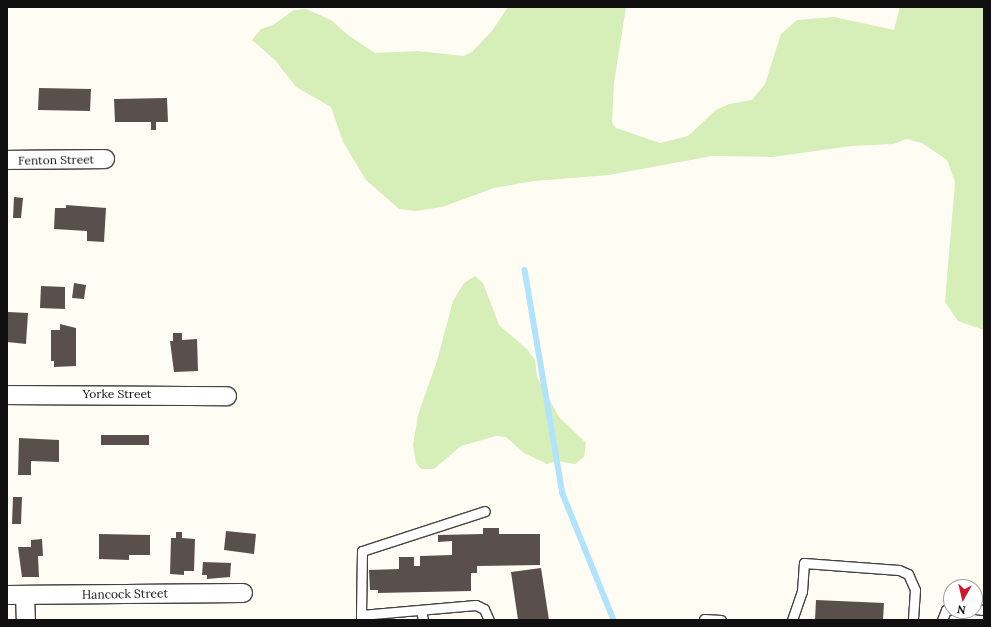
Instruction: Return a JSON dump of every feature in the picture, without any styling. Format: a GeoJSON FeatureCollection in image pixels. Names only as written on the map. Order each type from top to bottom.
{"type":"FeatureCollection","features":[{"type":"Feature","properties":{"kind":"street","name":"Fenton Street"},"geometry":{"type":"LineString","coordinates":[[7,160],[105,159]]}},
{"type":"Feature","properties":{"kind":"street","name":"Yorke Street"},"geometry":{"type":"LineString","coordinates":[[7,395],[227,396]]}},
{"type":"Feature","properties":{"kind":"street","name":"Hancock Street"},"geometry":{"type":"LineString","coordinates":[[7,596],[243,593]]}},
{"type":"Feature","properties":{"kind":"street"},"geometry":{"type":"LineString","coordinates":[[25,595],[26,620]]}},
{"type":"Feature","properties":{"kind":"lane"},"geometry":{"type":"LineString","coordinates":[[485,511],[362,551],[361,617],[476,605],[484,609],[489,620]]}},
{"type":"Feature","properties":{"kind":"lane"},"geometry":{"type":"LineString","coordinates":[[792,620],[802,591],[804,563],[899,570],[908,574],[915,590],[913,620]]}},
{"type":"Feature","properties":{"kind":"lane"},"geometry":{"type":"LineString","coordinates":[[421,610],[423,620]]}},
{"type":"Feature","properties":{"kind":"lane"},"geometry":{"type":"LineString","coordinates":[[704,619],[721,620]]}},
{"type":"Feature","properties":{"kind":"green space"},"geometry":{"type":"Polygon","coordinates":[[[508,7],[626,7],[614,83],[612,123],[616,128],[660,143],[688,136],[716,110],[729,104],[752,100],[765,84],[781,34],[797,20],[834,17],[894,30],[900,7],[984,7],[984,330],[958,321],[945,302],[955,182],[947,160],[922,143],[907,139],[893,144],[851,146],[772,157],[712,156],[609,175],[534,181],[494,188],[442,207],[415,211],[399,209],[366,180],[343,142],[331,107],[296,87],[275,60],[252,40],[261,29],[273,25],[294,10],[306,9],[331,20],[348,35],[375,53],[418,51],[463,56],[472,52],[492,31],[508,7]]]}},
{"type":"Feature","properties":{"kind":"green space"},"geometry":{"type":"Polygon","coordinates":[[[475,276],[483,283],[499,325],[527,349],[535,360],[537,377],[559,417],[586,443],[584,457],[575,464],[557,461],[547,464],[524,453],[506,437],[496,436],[461,446],[434,469],[421,469],[416,463],[413,445],[418,415],[437,361],[453,301],[464,283],[475,276]]]}},
{"type":"Feature","properties":{"kind":"building"},"geometry":{"type":"Polygon","coordinates":[[[39,88],[91,89],[90,111],[38,110],[39,88]]]}},
{"type":"Feature","properties":{"kind":"building"},"geometry":{"type":"Polygon","coordinates":[[[167,98],[168,122],[156,122],[156,130],[151,130],[151,122],[115,122],[114,99],[167,98]]]}},
{"type":"Feature","properties":{"kind":"building"},"geometry":{"type":"Polygon","coordinates":[[[14,197],[23,198],[21,218],[13,218],[14,197]]]}},
{"type":"Feature","properties":{"kind":"building"},"geometry":{"type":"Polygon","coordinates":[[[66,205],[106,208],[104,242],[87,241],[87,231],[54,229],[55,208],[66,208],[66,205]]]}},
{"type":"Feature","properties":{"kind":"building"},"geometry":{"type":"Polygon","coordinates":[[[74,283],[86,285],[84,299],[72,298],[74,283]]]}},
{"type":"Feature","properties":{"kind":"building"},"geometry":{"type":"Polygon","coordinates":[[[41,286],[65,287],[65,309],[40,308],[41,286]]]}},
{"type":"Feature","properties":{"kind":"building"},"geometry":{"type":"Polygon","coordinates":[[[8,312],[28,313],[26,344],[7,342],[8,312]]]}},
{"type":"Feature","properties":{"kind":"building"},"geometry":{"type":"Polygon","coordinates":[[[60,324],[76,328],[76,366],[54,367],[54,361],[51,361],[51,330],[60,330],[60,324]]]}},
{"type":"Feature","properties":{"kind":"building"},"geometry":{"type":"Polygon","coordinates":[[[173,333],[182,333],[182,340],[197,339],[198,371],[174,372],[170,341],[173,341],[173,333]]]}},
{"type":"Feature","properties":{"kind":"building"},"geometry":{"type":"Polygon","coordinates":[[[101,435],[149,435],[149,445],[101,445],[101,435]]]}},
{"type":"Feature","properties":{"kind":"building"},"geometry":{"type":"Polygon","coordinates":[[[19,438],[59,440],[59,462],[31,461],[31,475],[18,475],[19,438]]]}},
{"type":"Feature","properties":{"kind":"building"},"geometry":{"type":"Polygon","coordinates":[[[13,497],[22,497],[21,524],[12,524],[13,497]]]}},
{"type":"Feature","properties":{"kind":"building"},"geometry":{"type":"Polygon","coordinates":[[[483,528],[499,528],[499,534],[540,534],[540,565],[477,566],[477,573],[471,573],[471,591],[378,593],[378,590],[370,590],[369,570],[399,569],[399,557],[414,557],[414,566],[420,566],[420,556],[452,555],[452,541],[438,542],[438,535],[483,534],[483,528]]]}},
{"type":"Feature","properties":{"kind":"building"},"geometry":{"type":"Polygon","coordinates":[[[226,531],[256,534],[254,554],[224,550],[226,531]]]}},
{"type":"Feature","properties":{"kind":"building"},"geometry":{"type":"Polygon","coordinates":[[[176,532],[182,532],[182,538],[195,539],[194,571],[184,571],[184,575],[170,574],[171,538],[176,538],[176,532]]]}},
{"type":"Feature","properties":{"kind":"building"},"geometry":{"type":"Polygon","coordinates":[[[99,534],[150,535],[150,555],[129,555],[129,560],[99,559],[99,534]]]}},
{"type":"Feature","properties":{"kind":"building"},"geometry":{"type":"Polygon","coordinates":[[[42,539],[43,556],[38,556],[39,577],[22,577],[18,547],[31,547],[31,540],[42,539]]]}},
{"type":"Feature","properties":{"kind":"building"},"geometry":{"type":"Polygon","coordinates":[[[203,562],[231,563],[230,577],[207,579],[207,575],[202,575],[203,562]]]}},
{"type":"Feature","properties":{"kind":"building"},"geometry":{"type":"Polygon","coordinates":[[[541,568],[549,620],[518,620],[511,572],[541,568]]]}},
{"type":"Feature","properties":{"kind":"building"},"geometry":{"type":"Polygon","coordinates":[[[816,600],[884,603],[883,620],[815,620],[816,600]]]}},
{"type":"Feature","properties":{"kind":"waterway"},"geometry":{"type":"LineString","coordinates":[[525,270],[563,494],[614,620]]}}]}
